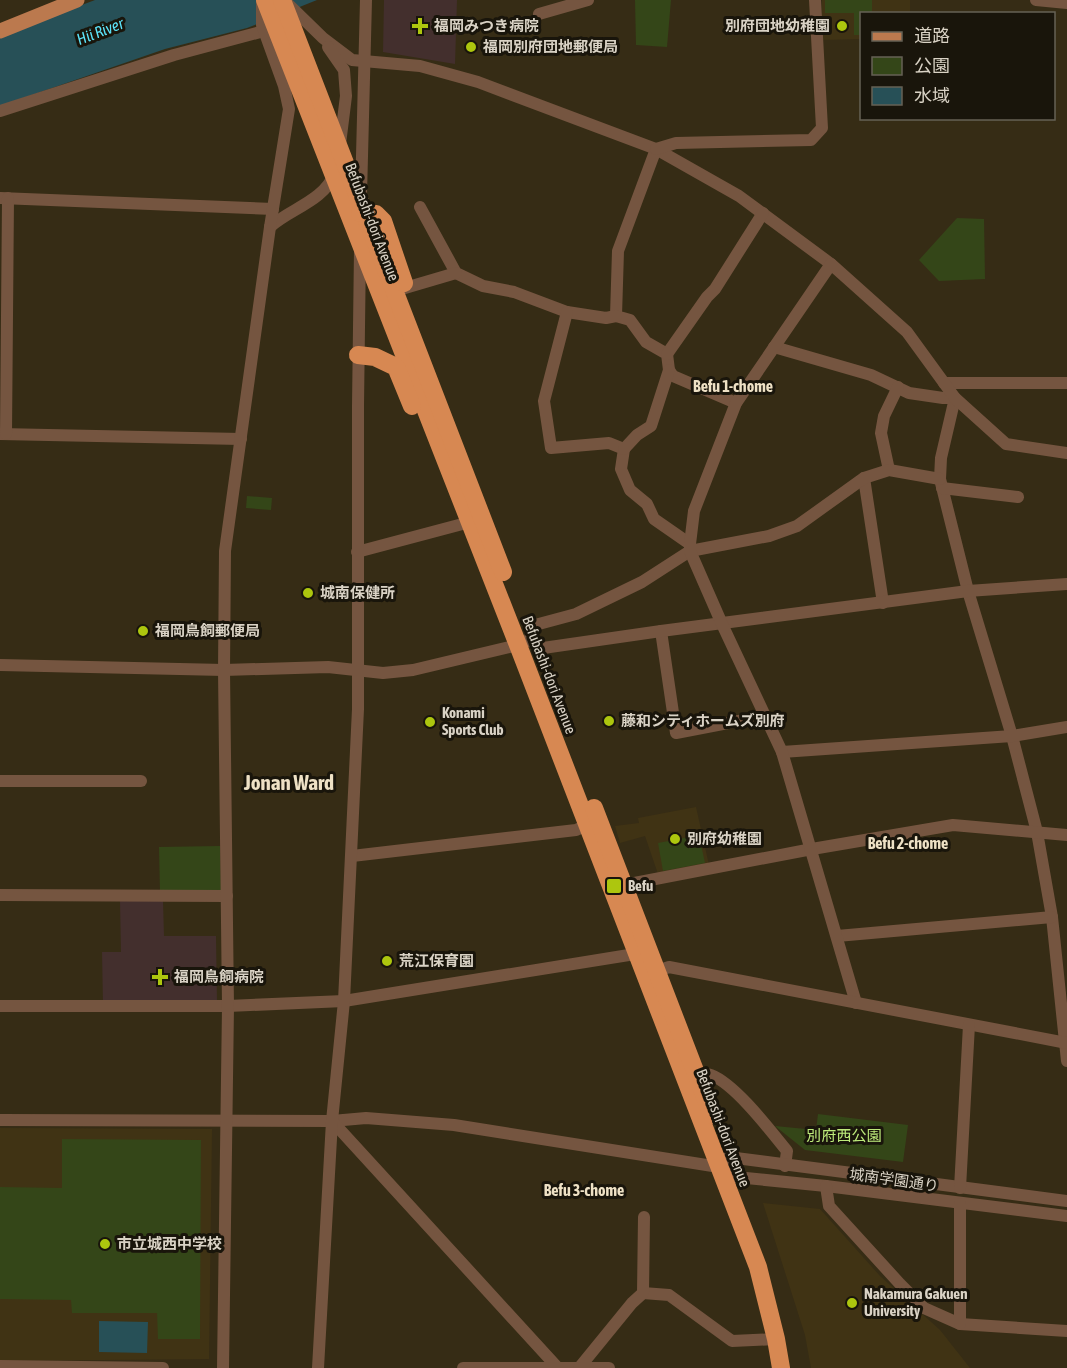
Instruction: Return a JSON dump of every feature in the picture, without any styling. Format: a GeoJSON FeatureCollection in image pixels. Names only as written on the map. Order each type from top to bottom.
{"type":"FeatureCollection","features":[{"type":"Feature","properties":{"kind":"highway","name":"Befubashi-dori Avenue"},"geometry":{"type":"LineString","coordinates":[[264,0],[424,385],[461,460],[587,825],[635,954],[724,1162],[736,1177],[767,1264],[786,1338],[791,1368]]}},
{"type":"Feature","properties":{"kind":"highway","name":"Befubashi-dori Avenue"},"geometry":{"type":"LineString","coordinates":[[283,0],[424,385],[470,522],[624,885],[697,1075],[758,1267],[781,1368]]}},
{"type":"Feature","properties":{"kind":"highway"},"geometry":{"type":"LineString","coordinates":[[360,213],[376,214],[383,221],[405,288],[459,430],[461,460]]}},
{"type":"Feature","properties":{"kind":"highway"},"geometry":{"type":"LineString","coordinates":[[358,355],[375,357],[396,367],[456,516],[470,522]]}},
{"type":"Feature","properties":{"kind":"main road"},"geometry":{"type":"LineString","coordinates":[[0,31],[77,0]]}},
{"type":"Feature","properties":{"kind":"street"},"geometry":{"type":"LineString","coordinates":[[223,1368],[228,1006],[225,550],[270,227],[289,110],[284,86],[263,28],[264,0]]}},
{"type":"Feature","properties":{"kind":"street"},"geometry":{"type":"LineString","coordinates":[[283,0],[323,38],[352,60],[420,66],[478,82],[656,149],[739,196],[831,264],[907,332],[955,398],[1006,444],[1067,453]]}},
{"type":"Feature","properties":{"kind":"street"},"geometry":{"type":"LineString","coordinates":[[318,1368],[332,1121],[344,1001],[352,856],[358,670],[358,355],[366,0]]}},
{"type":"Feature","properties":{"kind":"street"},"geometry":{"type":"LineString","coordinates":[[540,14],[588,0]]}},
{"type":"Feature","properties":{"kind":"street"},"geometry":{"type":"LineString","coordinates":[[656,149],[676,143],[810,140],[822,128],[815,0]]}},
{"type":"Feature","properties":{"kind":"street"},"geometry":{"type":"LineString","coordinates":[[1036,0],[1067,3]]}},
{"type":"Feature","properties":{"kind":"street"},"geometry":{"type":"LineString","coordinates":[[0,111],[263,28]]}},
{"type":"Feature","properties":{"kind":"street"},"geometry":{"type":"LineString","coordinates":[[270,227],[281,217],[307,204],[325,190],[337,168],[346,96],[344,70],[323,38]]}},
{"type":"Feature","properties":{"kind":"street"},"geometry":{"type":"LineString","coordinates":[[616,316],[618,251],[656,149]]}},
{"type":"Feature","properties":{"kind":"street"},"geometry":{"type":"LineString","coordinates":[[242,440],[3,434],[4,198],[273,209]]}},
{"type":"Feature","properties":{"kind":"street"},"geometry":{"type":"LineString","coordinates":[[420,207],[456,273],[483,286],[514,292],[567,312],[606,318],[616,316],[630,320],[646,342],[667,354]]}},
{"type":"Feature","properties":{"kind":"street"},"geometry":{"type":"LineString","coordinates":[[763,213],[715,289],[667,354],[669,370],[651,426],[637,435],[624,449],[621,469],[630,490],[647,504],[654,519],[690,548],[722,624],[782,752],[856,1003]]}},
{"type":"Feature","properties":{"kind":"street"},"geometry":{"type":"LineString","coordinates":[[690,548],[694,511],[736,403],[831,264]]}},
{"type":"Feature","properties":{"kind":"street"},"geometry":{"type":"LineString","coordinates":[[405,288],[456,273]]}},
{"type":"Feature","properties":{"kind":"street"},"geometry":{"type":"LineString","coordinates":[[567,312],[544,401],[551,448],[609,443],[624,449]]}},
{"type":"Feature","properties":{"kind":"street"},"geometry":{"type":"LineString","coordinates":[[774,347],[871,375],[909,393],[955,398]]}},
{"type":"Feature","properties":{"kind":"street"},"geometry":{"type":"LineString","coordinates":[[669,370],[673,376],[736,403]]}},
{"type":"Feature","properties":{"kind":"street"},"geometry":{"type":"LineString","coordinates":[[944,383],[1067,383]]}},
{"type":"Feature","properties":{"kind":"street"},"geometry":{"type":"LineString","coordinates":[[889,470],[881,433],[884,416],[898,387]]}},
{"type":"Feature","properties":{"kind":"street"},"geometry":{"type":"LineString","coordinates":[[955,398],[941,458],[941,483],[968,591],[1012,736],[1037,832],[1063,982],[1067,1061]]}},
{"type":"Feature","properties":{"kind":"street"},"geometry":{"type":"LineString","coordinates":[[523,643],[535,625],[576,614],[642,582],[690,548],[769,536],[797,526],[864,478],[889,470],[941,483],[1018,497]]}},
{"type":"Feature","properties":{"kind":"street"},"geometry":{"type":"LineString","coordinates":[[864,478],[883,603]]}},
{"type":"Feature","properties":{"kind":"street"},"geometry":{"type":"LineString","coordinates":[[357,552],[470,522]]}},
{"type":"Feature","properties":{"kind":"street"},"geometry":{"type":"LineString","coordinates":[[0,665],[224,670],[327,667],[383,673],[413,670],[523,643],[543,648],[661,630],[968,591],[1067,584]]}},
{"type":"Feature","properties":{"kind":"street"},"geometry":{"type":"LineString","coordinates":[[661,630],[676,733],[765,716]]}},
{"type":"Feature","properties":{"kind":"street"},"geometry":{"type":"LineString","coordinates":[[782,752],[1012,736],[1067,727]]}},
{"type":"Feature","properties":{"kind":"street"},"geometry":{"type":"LineString","coordinates":[[0,782],[141,781]]}},
{"type":"Feature","properties":{"kind":"street"},"geometry":{"type":"LineString","coordinates":[[352,856],[576,830],[587,825]]}},
{"type":"Feature","properties":{"kind":"street"},"geometry":{"type":"LineString","coordinates":[[624,885],[953,825],[1067,835]]}},
{"type":"Feature","properties":{"kind":"street"},"geometry":{"type":"LineString","coordinates":[[0,895],[227,896]]}},
{"type":"Feature","properties":{"kind":"street"},"geometry":{"type":"LineString","coordinates":[[837,936],[1052,917]]}},
{"type":"Feature","properties":{"kind":"street"},"geometry":{"type":"LineString","coordinates":[[0,1006],[228,1006],[344,1001],[635,954],[657,971],[669,967],[1066,1043]]}},
{"type":"Feature","properties":{"kind":"street"},"geometry":{"type":"LineString","coordinates":[[960,1188],[969,1025]]}},
{"type":"Feature","properties":{"kind":"street"},"geometry":{"type":"LineString","coordinates":[[697,1075],[709,1074],[724,1082],[758,1116],[787,1151],[785,1166]]}},
{"type":"Feature","properties":{"kind":"street","name":"城南学園通り"},"geometry":{"type":"LineString","coordinates":[[0,1120],[332,1121],[366,1118],[454,1125],[724,1162],[785,1166],[1067,1201]]}},
{"type":"Feature","properties":{"kind":"street"},"geometry":{"type":"LineString","coordinates":[[332,1121],[558,1368]]}},
{"type":"Feature","properties":{"kind":"street","name":"城南学園通り"},"geometry":{"type":"LineString","coordinates":[[736,1177],[1067,1216]]}},
{"type":"Feature","properties":{"kind":"street"},"geometry":{"type":"LineString","coordinates":[[826,1186],[829,1206],[924,1308],[960,1324],[1067,1330]]}},
{"type":"Feature","properties":{"kind":"street"},"geometry":{"type":"LineString","coordinates":[[960,1204],[960,1324]]}},
{"type":"Feature","properties":{"kind":"street"},"geometry":{"type":"LineString","coordinates":[[643,1293],[644,1217]]}},
{"type":"Feature","properties":{"kind":"street"},"geometry":{"type":"LineString","coordinates":[[579,1368],[632,1303],[643,1293],[669,1295],[732,1341],[776,1339]]}},
{"type":"Feature","properties":{"kind":"street"},"geometry":{"type":"LineString","coordinates":[[0,1366],[163,1368]]}},
{"type":"Feature","properties":{"kind":"street"},"geometry":{"type":"LineString","coordinates":[[463,1368],[609,1368]]}},
{"type":"Feature","properties":{"kind":"shaded area","name":"福岡みつき病院"},"geometry":{"type":"Polygon","coordinates":[[[384,0],[457,0],[455,64],[383,52],[384,0]]]}},
{"type":"Feature","properties":{"kind":"shaded area","name":"別府団地幼稚園"},"geometry":{"type":"Polygon","coordinates":[[[822,0],[910,0],[910,12],[860,12],[860,39],[822,40],[822,0]]]}},
{"type":"Feature","properties":{"kind":"shaded area","name":"別府幼稚園"},"geometry":{"type":"Polygon","coordinates":[[[696,807],[709,865],[658,874],[645,836],[620,843],[615,826],[639,823],[638,818],[696,807]]]}},
{"type":"Feature","properties":{"kind":"shaded area","name":"福岡鳥飼病院"},"geometry":{"type":"Polygon","coordinates":[[[163,900],[164,936],[216,936],[217,1002],[103,1005],[102,952],[121,952],[120,901],[163,900]]]}},
{"type":"Feature","properties":{"kind":"shaded area","name":"市立城西中学校"},"geometry":{"type":"Polygon","coordinates":[[[0,1128],[212,1129],[209,1359],[0,1361],[0,1128]]]}},
{"type":"Feature","properties":{"kind":"shaded area","name":"Nakamura Gakuen University"},"geometry":{"type":"Polygon","coordinates":[[[763,1203],[820,1209],[880,1276],[940,1330],[970,1368],[811,1368],[805,1335],[763,1203]]]}},
{"type":"Feature","properties":{"kind":"green space"},"geometry":{"type":"Polygon","coordinates":[[[635,0],[671,0],[667,47],[636,45],[635,0]]]}},
{"type":"Feature","properties":{"kind":"green space"},"geometry":{"type":"Polygon","coordinates":[[[825,0],[872,0],[872,12],[860,12],[860,35],[854,35],[854,13],[825,13],[825,0]]]}},
{"type":"Feature","properties":{"kind":"green space"},"geometry":{"type":"Polygon","coordinates":[[[957,218],[984,219],[985,279],[939,281],[919,260],[957,218]]]}},
{"type":"Feature","properties":{"kind":"green space"},"geometry":{"type":"Polygon","coordinates":[[[247,496],[272,498],[271,510],[246,508],[247,496]]]}},
{"type":"Feature","properties":{"kind":"green space"},"geometry":{"type":"Polygon","coordinates":[[[699,835],[705,863],[663,871],[658,843],[699,835]]]}},
{"type":"Feature","properties":{"kind":"green space"},"geometry":{"type":"Polygon","coordinates":[[[220,846],[221,890],[160,892],[159,847],[220,846]]]}},
{"type":"Feature","properties":{"kind":"green space","name":"別府西公園"},"geometry":{"type":"Polygon","coordinates":[[[818,1114],[908,1125],[903,1162],[805,1150],[775,1126],[816,1130],[818,1114]]]}},
{"type":"Feature","properties":{"kind":"green space","name":"市立城西中学校"},"geometry":{"type":"Polygon","coordinates":[[[62,1139],[201,1140],[200,1339],[158,1339],[157,1313],[72,1313],[71,1300],[0,1299],[0,1187],[62,1188],[62,1139]]]}},
{"type":"Feature","properties":{"kind":"water","name":"Hii River"},"geometry":{"type":"Polygon","coordinates":[[[95,0],[317,0],[247,28],[165,49],[0,106],[0,36],[95,0]]]}},
{"type":"Feature","properties":{"kind":"water"},"geometry":{"type":"Polygon","coordinates":[[[99,1321],[148,1322],[147,1353],[99,1352],[99,1321]]]}},
{"type":"Feature","properties":{"kind":"place","name":"福岡みつき病院"},"geometry":{"type":"Point","coordinates":[420,26]}},
{"type":"Feature","properties":{"kind":"place","name":"別府団地幼稚園"},"geometry":{"type":"Point","coordinates":[842,26]}},
{"type":"Feature","properties":{"kind":"place","name":"福岡別府団地郵便局"},"geometry":{"type":"Point","coordinates":[471,47]}},
{"type":"Feature","properties":{"kind":"place","name":"城南保健所"},"geometry":{"type":"Point","coordinates":[308,593]}},
{"type":"Feature","properties":{"kind":"place","name":"福岡鳥飼郵便局"},"geometry":{"type":"Point","coordinates":[143,631]}},
{"type":"Feature","properties":{"kind":"place","name":"藤和シティホームズ別府"},"geometry":{"type":"Point","coordinates":[609,721]}},
{"type":"Feature","properties":{"kind":"place","name":"Konami Sports Club"},"geometry":{"type":"Point","coordinates":[430,722]}},
{"type":"Feature","properties":{"kind":"place","name":"別府幼稚園"},"geometry":{"type":"Point","coordinates":[675,839]}},
{"type":"Feature","properties":{"kind":"place","name":"Befu"},"geometry":{"type":"Point","coordinates":[614,886]}},
{"type":"Feature","properties":{"kind":"place","name":"荒江保育園"},"geometry":{"type":"Point","coordinates":[387,961]}},
{"type":"Feature","properties":{"kind":"place","name":"福岡鳥飼病院"},"geometry":{"type":"Point","coordinates":[160,977]}},
{"type":"Feature","properties":{"kind":"place","name":"市立城西中学校"},"geometry":{"type":"Point","coordinates":[105,1244]}},
{"type":"Feature","properties":{"kind":"place","name":"Nakamura Gakuen University"},"geometry":{"type":"Point","coordinates":[852,1303]}},
{"type":"Feature","properties":{"kind":"district","name":"Befu 1-chome"},"geometry":{"type":"Point","coordinates":[733,386]}},
{"type":"Feature","properties":{"kind":"district","name":"Jonan Ward"},"geometry":{"type":"Point","coordinates":[289,783]}},
{"type":"Feature","properties":{"kind":"district","name":"Befu 2-chome"},"geometry":{"type":"Point","coordinates":[908,843]}},
{"type":"Feature","properties":{"kind":"district","name":"Befu 3-chome"},"geometry":{"type":"Point","coordinates":[584,1190]}}]}
